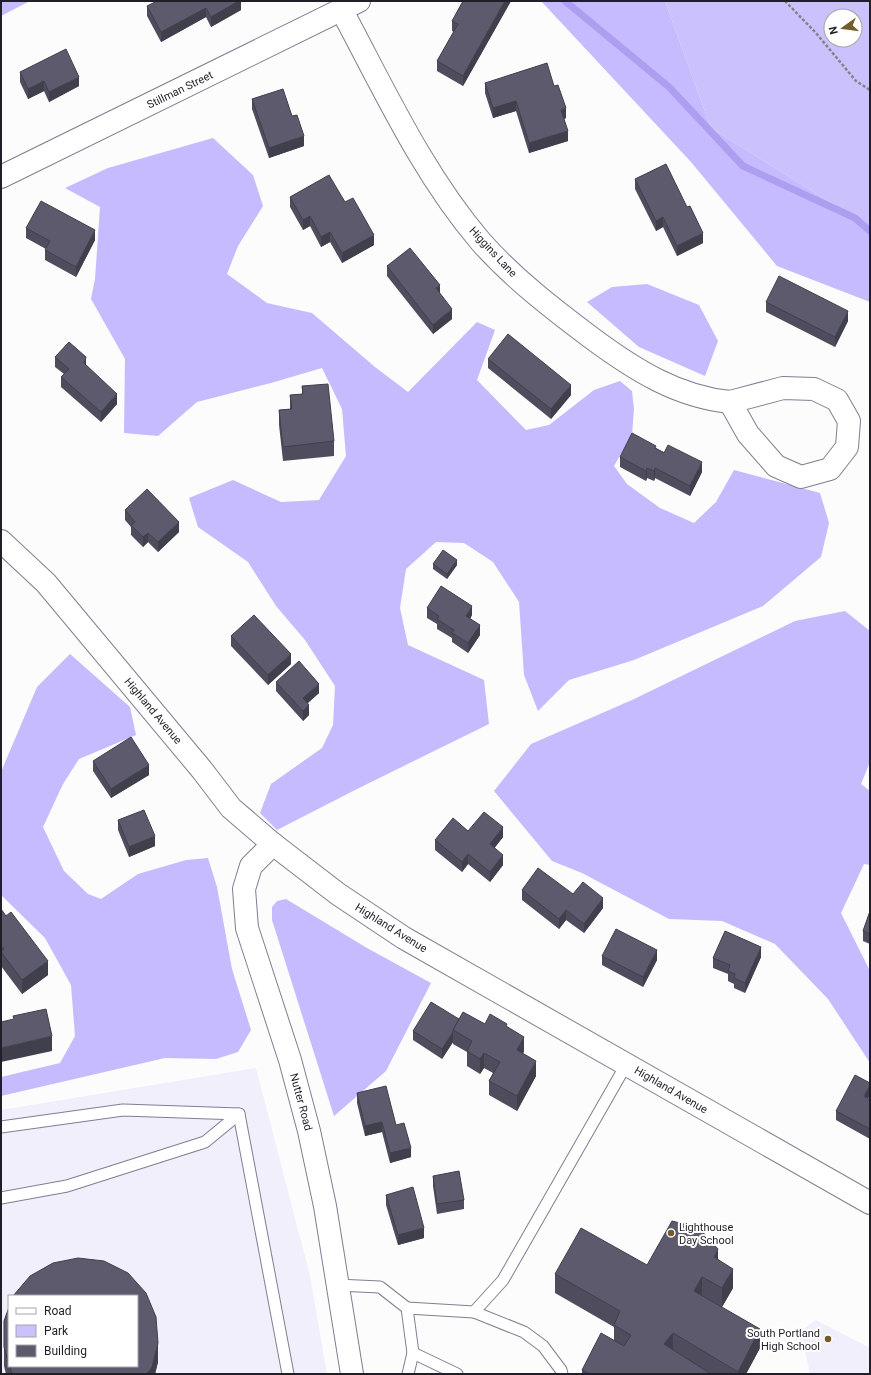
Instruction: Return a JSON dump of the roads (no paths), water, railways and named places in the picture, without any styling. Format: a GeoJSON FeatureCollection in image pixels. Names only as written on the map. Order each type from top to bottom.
{"type":"FeatureCollection","features":[{"type":"Feature","properties":{"kind":"street","name":"Stillman Street"},"geometry":{"type":"LineString","coordinates":[[1,177],[350,5]]}},
{"type":"Feature","properties":{"kind":"street","name":"Higgins Lane"},"geometry":{"type":"LineString","coordinates":[[350,5],[413,143],[434,178],[469,227],[510,272],[558,313],[609,351],[665,385],[685,394],[708,400],[730,402],[783,388],[814,389],[837,400],[849,421],[847,446],[830,469],[801,477],[776,466],[748,434],[730,402]]}},
{"type":"Feature","properties":{"kind":"street","name":"Highland Avenue"},"geometry":{"type":"LineString","coordinates":[[1,541],[46,583],[202,770],[231,808],[273,844],[338,894],[404,938],[870,1203]]}},
{"type":"Feature","properties":{"kind":"street","name":"Nutter Road"},"geometry":{"type":"LineString","coordinates":[[273,844],[251,866],[250,869],[244,889],[247,928],[290,1060],[309,1131],[325,1206],[352,1374]]}},
{"type":"Feature","properties":{"kind":"lane"},"geometry":{"type":"LineString","coordinates":[[474,1312],[503,1280],[626,1065]]}},
{"type":"Feature","properties":{"kind":"lane"},"geometry":{"type":"LineString","coordinates":[[1,1127],[123,1110],[239,1114]]}},
{"type":"Feature","properties":{"kind":"lane"},"geometry":{"type":"LineString","coordinates":[[1,1198],[67,1186],[205,1142],[239,1114]]}},
{"type":"Feature","properties":{"kind":"lane"},"geometry":{"type":"LineString","coordinates":[[239,1114],[288,1374]]}},
{"type":"Feature","properties":{"kind":"lane"},"geometry":{"type":"LineString","coordinates":[[337,1285],[380,1287],[407,1308],[474,1312],[524,1332],[543,1346],[562,1370],[562,1374]]}},
{"type":"Feature","properties":{"kind":"lane"},"geometry":{"type":"LineString","coordinates":[[407,1308],[413,1354],[408,1374]]}},
{"type":"Feature","properties":{"kind":"lane"},"geometry":{"type":"LineString","coordinates":[[413,1354],[457,1374]]}},
{"type":"Feature","properties":{"kind":"waterway"},"geometry":{"type":"LineString","coordinates":[[565,1],[669,87],[743,166],[855,218],[870,231]]}},
{"type":"Feature","properties":{"kind":"place","name":"Lighthouse Day School"},"geometry":{"type":"Point","coordinates":[671,1233]}},
{"type":"Feature","properties":{"kind":"place","name":"South Portland High School"},"geometry":{"type":"Point","coordinates":[828,1339]}}]}
